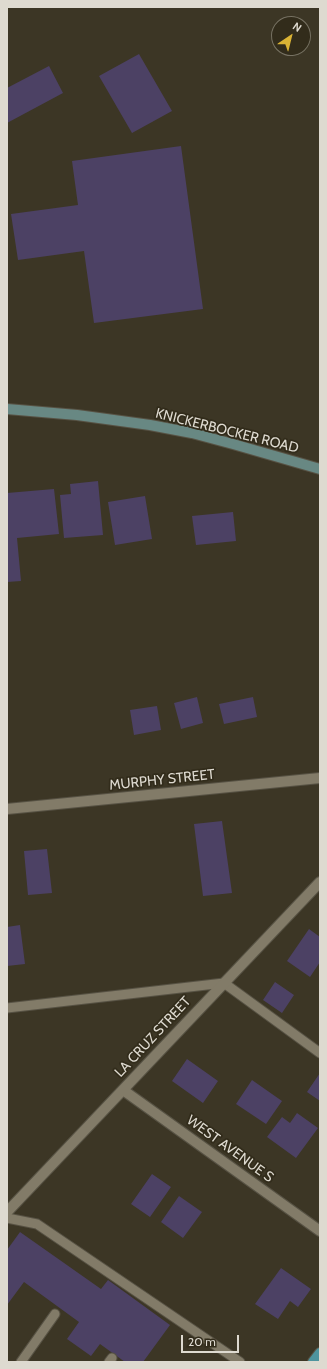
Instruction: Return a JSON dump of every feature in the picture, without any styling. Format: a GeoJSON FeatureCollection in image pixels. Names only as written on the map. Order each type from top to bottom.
{"type":"FeatureCollection","features":[{"type":"Feature","properties":{"kind":"main road","name":"KNICKERBOCKER ROAD"},"geometry":{"type":"LineString","coordinates":[[7,409],[110,419],[178,431],[233,444],[320,469]]}},
{"type":"Feature","properties":{"kind":"main road"},"geometry":{"type":"LineString","coordinates":[[313,1362],[320,1353]]}},
{"type":"Feature","properties":{"kind":"street","name":"MURPHY STREET"},"geometry":{"type":"LineString","coordinates":[[7,810],[320,778]]}},
{"type":"Feature","properties":{"kind":"street","name":"LA CRUZ STREET"},"geometry":{"type":"LineString","coordinates":[[7,1212],[320,882]]}},
{"type":"Feature","properties":{"kind":"street","name":"WEST AVENUE S"},"geometry":{"type":"LineString","coordinates":[[123,1090],[320,1231]]}},
{"type":"Feature","properties":{"kind":"lane"},"geometry":{"type":"LineString","coordinates":[[7,1008],[224,983],[320,1053]]}},
{"type":"Feature","properties":{"kind":"lane"},"geometry":{"type":"LineString","coordinates":[[7,1218],[38,1224],[240,1362]]}},
{"type":"Feature","properties":{"kind":"lane"},"geometry":{"type":"LineString","coordinates":[[21,1362],[55,1314]]}},
{"type":"Feature","properties":{"kind":"building"},"geometry":{"type":"Polygon","coordinates":[[[139,54],[172,111],[132,133],[99,76],[139,54]]]}},
{"type":"Feature","properties":{"kind":"building"},"geometry":{"type":"Polygon","coordinates":[[[49,66],[63,93],[7,123],[7,88],[49,66]]]}},
{"type":"Feature","properties":{"kind":"building"},"geometry":{"type":"Polygon","coordinates":[[[181,146],[203,309],[94,323],[84,251],[18,260],[11,214],[78,205],[72,161],[181,146]]]}},
{"type":"Feature","properties":{"kind":"building"},"geometry":{"type":"Polygon","coordinates":[[[98,481],[103,535],[64,538],[60,495],[71,494],[70,484],[98,481]]]}},
{"type":"Feature","properties":{"kind":"building"},"geometry":{"type":"Polygon","coordinates":[[[54,489],[59,534],[17,538],[21,581],[7,582],[7,493],[54,489]]]}},
{"type":"Feature","properties":{"kind":"building"},"geometry":{"type":"Polygon","coordinates":[[[145,496],[152,539],[115,545],[108,502],[145,496]]]}},
{"type":"Feature","properties":{"kind":"building"},"geometry":{"type":"Polygon","coordinates":[[[233,512],[236,541],[196,545],[192,516],[233,512]]]}},
{"type":"Feature","properties":{"kind":"building"},"geometry":{"type":"Polygon","coordinates":[[[197,697],[203,723],[181,729],[174,703],[197,697]]]}},
{"type":"Feature","properties":{"kind":"building"},"geometry":{"type":"Polygon","coordinates":[[[253,697],[257,717],[224,724],[219,704],[253,697]]]}},
{"type":"Feature","properties":{"kind":"building"},"geometry":{"type":"Polygon","coordinates":[[[157,706],[161,730],[134,735],[130,710],[157,706]]]}},
{"type":"Feature","properties":{"kind":"building"},"geometry":{"type":"Polygon","coordinates":[[[222,821],[232,893],[203,896],[194,824],[222,821]]]}},
{"type":"Feature","properties":{"kind":"building"},"geometry":{"type":"Polygon","coordinates":[[[47,849],[52,893],[28,895],[24,851],[47,849]]]}},
{"type":"Feature","properties":{"kind":"building"},"geometry":{"type":"Polygon","coordinates":[[[20,925],[25,964],[7,966],[7,927],[20,925]]]}},
{"type":"Feature","properties":{"kind":"building"},"geometry":{"type":"Polygon","coordinates":[[[309,929],[320,937],[320,962],[310,977],[287,961],[309,929]]]}},
{"type":"Feature","properties":{"kind":"building"},"geometry":{"type":"Polygon","coordinates":[[[275,982],[294,995],[282,1013],[263,1000],[275,982]]]}},
{"type":"Feature","properties":{"kind":"building"},"geometry":{"type":"Polygon","coordinates":[[[187,1059],[218,1081],[203,1103],[172,1081],[187,1059]]]}},
{"type":"Feature","properties":{"kind":"building"},"geometry":{"type":"Polygon","coordinates":[[[320,1073],[320,1101],[307,1092],[320,1073]]]}},
{"type":"Feature","properties":{"kind":"building"},"geometry":{"type":"Polygon","coordinates":[[[252,1080],[282,1101],[266,1124],[236,1104],[252,1080]]]}},
{"type":"Feature","properties":{"kind":"building"},"geometry":{"type":"Polygon","coordinates":[[[297,1113],[318,1128],[296,1158],[267,1137],[282,1117],[290,1123],[297,1113]]]}},
{"type":"Feature","properties":{"kind":"building"},"geometry":{"type":"Polygon","coordinates":[[[152,1174],[171,1187],[150,1217],[131,1204],[152,1174]]]}},
{"type":"Feature","properties":{"kind":"building"},"geometry":{"type":"Polygon","coordinates":[[[179,1196],[202,1212],[183,1238],[161,1222],[179,1196]]]}},
{"type":"Feature","properties":{"kind":"building"},"geometry":{"type":"Polygon","coordinates":[[[20,1232],[101,1289],[108,1280],[170,1325],[143,1362],[125,1362],[100,1344],[91,1356],[67,1339],[79,1322],[24,1282],[7,1305],[7,1250],[20,1232]]]}},
{"type":"Feature","properties":{"kind":"building"},"geometry":{"type":"Polygon","coordinates":[[[281,1268],[311,1289],[298,1307],[290,1301],[278,1319],[255,1304],[281,1268]]]}}]}
